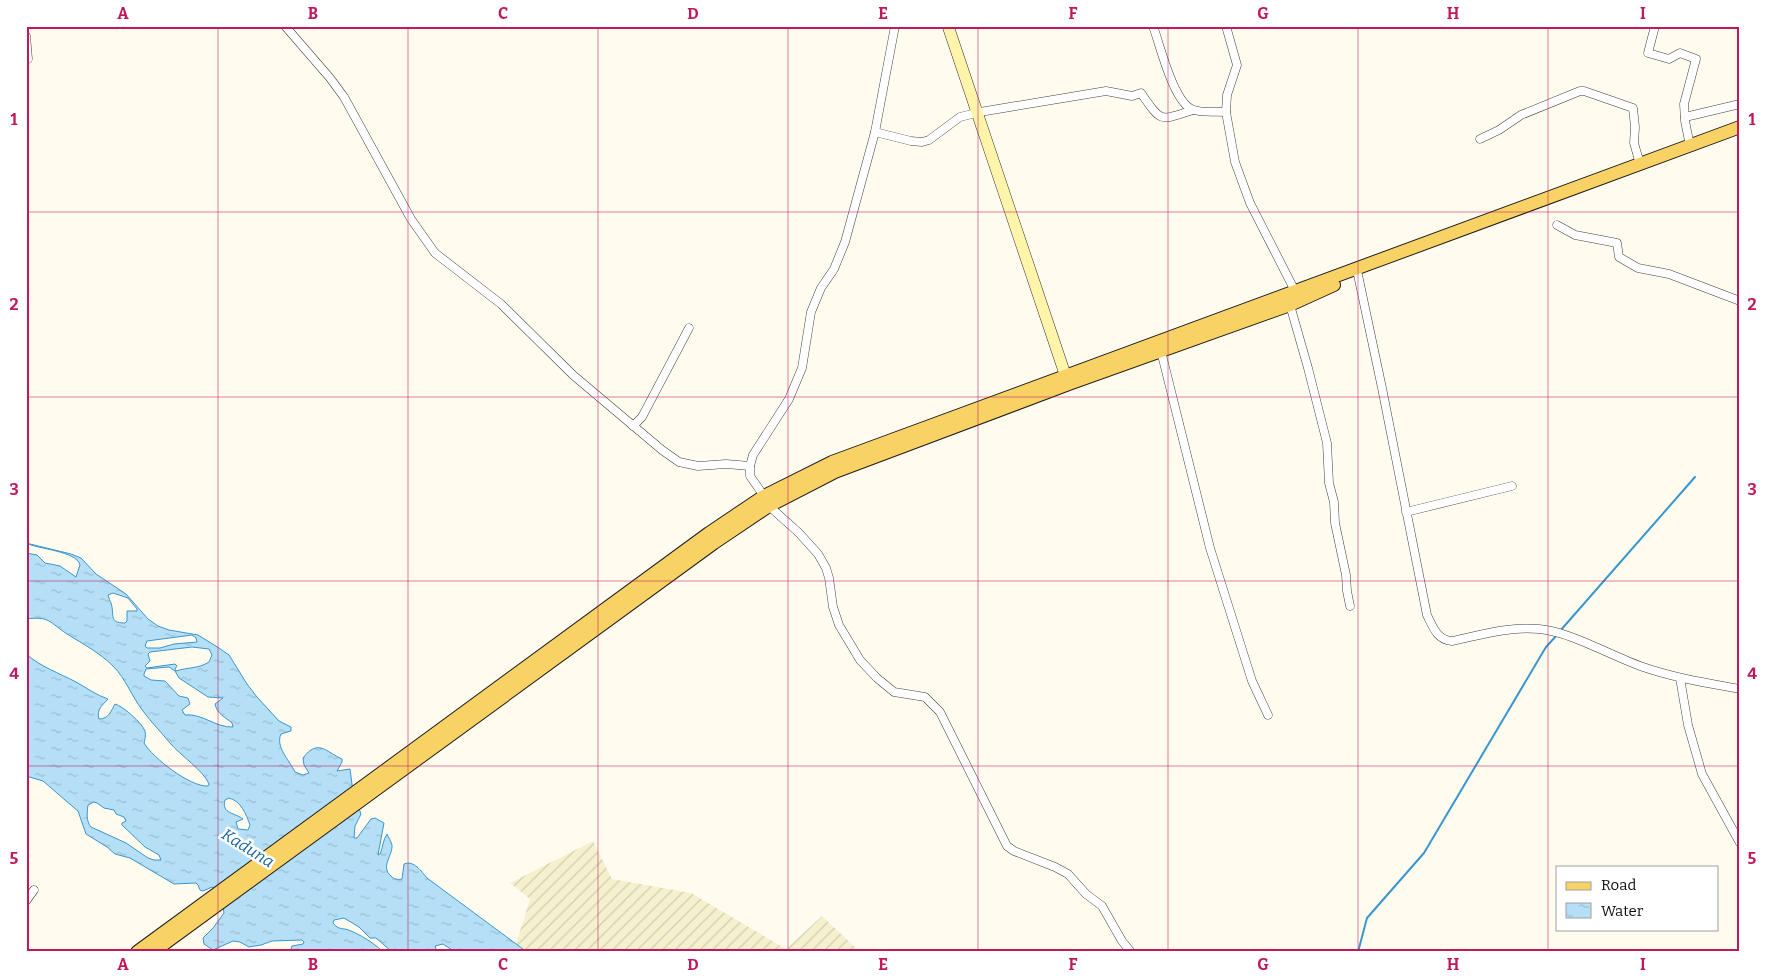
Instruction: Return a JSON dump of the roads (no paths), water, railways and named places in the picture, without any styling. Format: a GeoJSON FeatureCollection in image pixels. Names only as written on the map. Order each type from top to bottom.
{"type":"FeatureCollection","features":[{"type":"Feature","properties":{"kind":"main road"},"geometry":{"type":"LineString","coordinates":[[948,26],[1067,380]]}},
{"type":"Feature","properties":{"kind":"main road"},"geometry":{"type":"LineString","coordinates":[[137,952],[184,924],[369,788],[706,548],[766,501],[1067,380],[1295,292],[1740,127]]}},
{"type":"Feature","properties":{"kind":"main road"},"geometry":{"type":"LineString","coordinates":[[1067,380],[1161,352],[1290,305],[1358,275],[1740,136]]}},
{"type":"Feature","properties":{"kind":"main road"},"geometry":{"type":"LineString","coordinates":[[153,952],[184,924]]}},
{"type":"Feature","properties":{"kind":"street"},"geometry":{"type":"LineString","coordinates":[[285,26],[344,97],[411,219],[435,253],[501,304],[573,375],[679,462],[698,466],[726,464],[750,466]]}},
{"type":"Feature","properties":{"kind":"street"},"geometry":{"type":"LineString","coordinates":[[895,26],[875,132],[845,242],[834,269],[821,288],[811,312],[802,368],[789,399],[753,455],[750,476],[766,501],[818,554],[829,578],[833,607],[839,625],[860,660],[894,692],[925,697],[940,712],[1007,846],[1014,851],[1068,874],[1086,894],[1102,906],[1122,941],[1131,952]]}},
{"type":"Feature","properties":{"kind":"street"},"geometry":{"type":"LineString","coordinates":[[1153,26],[1176,92],[1185,105],[1193,110]]}},
{"type":"Feature","properties":{"kind":"street"},"geometry":{"type":"LineString","coordinates":[[1226,26],[1237,65],[1227,95],[1226,112],[1235,162],[1250,203],[1295,292]]}},
{"type":"Feature","properties":{"kind":"street"},"geometry":{"type":"LineString","coordinates":[[1654,26],[1648,53],[1669,58],[1680,53],[1696,59],[1684,104],[1690,146]]}},
{"type":"Feature","properties":{"kind":"street"},"geometry":{"type":"LineString","coordinates":[[26,36],[28,59]]}},
{"type":"Feature","properties":{"kind":"street"},"geometry":{"type":"LineString","coordinates":[[1480,139],[1499,130],[1521,115],[1572,93],[1584,90],[1634,108],[1634,143],[1640,164]]}},
{"type":"Feature","properties":{"kind":"street"},"geometry":{"type":"LineString","coordinates":[[875,132],[922,142],[929,140],[960,116],[1106,91],[1132,96],[1141,93],[1154,113],[1161,118],[1169,118],[1193,110],[1226,112]]}},
{"type":"Feature","properties":{"kind":"street"},"geometry":{"type":"LineString","coordinates":[[1685,117],[1740,104]]}},
{"type":"Feature","properties":{"kind":"street"},"geometry":{"type":"LineString","coordinates":[[1558,225],[1575,235],[1617,242],[1619,257],[1638,268],[1669,274],[1740,301]]}},
{"type":"Feature","properties":{"kind":"street"},"geometry":{"type":"LineString","coordinates":[[1358,275],[1427,615],[1437,635],[1452,641],[1504,630],[1540,629],[1564,635],[1642,667],[1680,678],[1740,690]]}},
{"type":"Feature","properties":{"kind":"street"},"geometry":{"type":"LineString","coordinates":[[1290,305],[1327,443],[1335,522],[1346,575],[1350,606]]}},
{"type":"Feature","properties":{"kind":"street"},"geometry":{"type":"LineString","coordinates":[[633,426],[642,417],[689,328]]}},
{"type":"Feature","properties":{"kind":"street"},"geometry":{"type":"LineString","coordinates":[[1161,352],[1210,548],[1252,681],[1268,715]]}},
{"type":"Feature","properties":{"kind":"street"},"geometry":{"type":"LineString","coordinates":[[1406,512],[1512,486]]}},
{"type":"Feature","properties":{"kind":"street"},"geometry":{"type":"LineString","coordinates":[[1680,678],[1688,725],[1702,774],[1740,843]]}},
{"type":"Feature","properties":{"kind":"street"},"geometry":{"type":"LineString","coordinates":[[26,902],[34,890]]}},
{"type":"Feature","properties":{"kind":"water","name":"Kaduna"},"geometry":{"type":"Polygon","coordinates":[[[26,543],[81,558],[96,574],[126,594],[148,619],[158,626],[198,635],[229,655],[257,697],[279,721],[291,727],[291,731],[281,734],[280,744],[295,772],[303,775],[309,773],[304,765],[303,758],[308,752],[318,748],[327,750],[342,759],[337,771],[350,769],[353,792],[361,814],[355,826],[354,838],[357,838],[371,819],[375,818],[384,823],[378,855],[387,834],[392,845],[387,865],[391,876],[396,879],[402,879],[404,864],[414,865],[427,878],[527,952],[455,952],[443,944],[435,946],[437,952],[392,952],[376,938],[370,938],[359,927],[344,918],[334,920],[333,923],[339,928],[362,937],[381,950],[381,952],[295,952],[291,949],[292,946],[303,944],[302,940],[272,941],[249,947],[240,942],[233,941],[213,950],[204,944],[203,938],[224,913],[221,898],[215,889],[212,887],[203,891],[200,890],[196,883],[174,884],[130,858],[115,854],[86,834],[78,811],[43,781],[26,776],[26,654],[44,666],[108,699],[99,710],[99,719],[107,716],[115,704],[123,708],[136,719],[145,731],[144,743],[155,756],[182,777],[200,785],[208,786],[209,784],[197,768],[174,748],[149,719],[118,671],[108,661],[49,621],[40,618],[26,619],[26,553],[37,555],[45,563],[60,566],[76,577],[80,565],[72,556],[26,543]],[[113,593],[108,595],[113,618],[116,622],[125,623],[127,621],[127,611],[137,611],[128,598],[113,593]],[[192,635],[147,641],[145,646],[147,648],[160,648],[174,644],[197,642],[196,638],[192,635]],[[192,647],[150,652],[148,654],[150,661],[145,666],[147,668],[175,664],[177,666],[176,671],[205,664],[209,662],[212,655],[209,649],[192,647]],[[169,667],[146,669],[144,676],[151,680],[165,681],[179,696],[188,698],[190,704],[182,710],[185,715],[197,716],[227,727],[233,727],[232,723],[216,707],[215,704],[223,698],[208,697],[179,678],[175,671],[169,667]],[[229,798],[225,800],[224,805],[227,811],[243,819],[236,822],[238,829],[248,830],[250,825],[240,805],[229,798]],[[94,802],[88,805],[87,814],[91,827],[126,843],[148,858],[161,860],[159,855],[145,847],[122,825],[126,821],[124,817],[116,814],[114,810],[104,808],[94,802]]]}},
{"type":"Feature","properties":{"kind":"waterway"},"geometry":{"type":"LineString","coordinates":[[1560,631],[1695,477]]}},
{"type":"Feature","properties":{"kind":"waterway"},"geometry":{"type":"LineString","coordinates":[[1358,952],[1367,918],[1424,853],[1546,647],[1557,635]]}}]}
